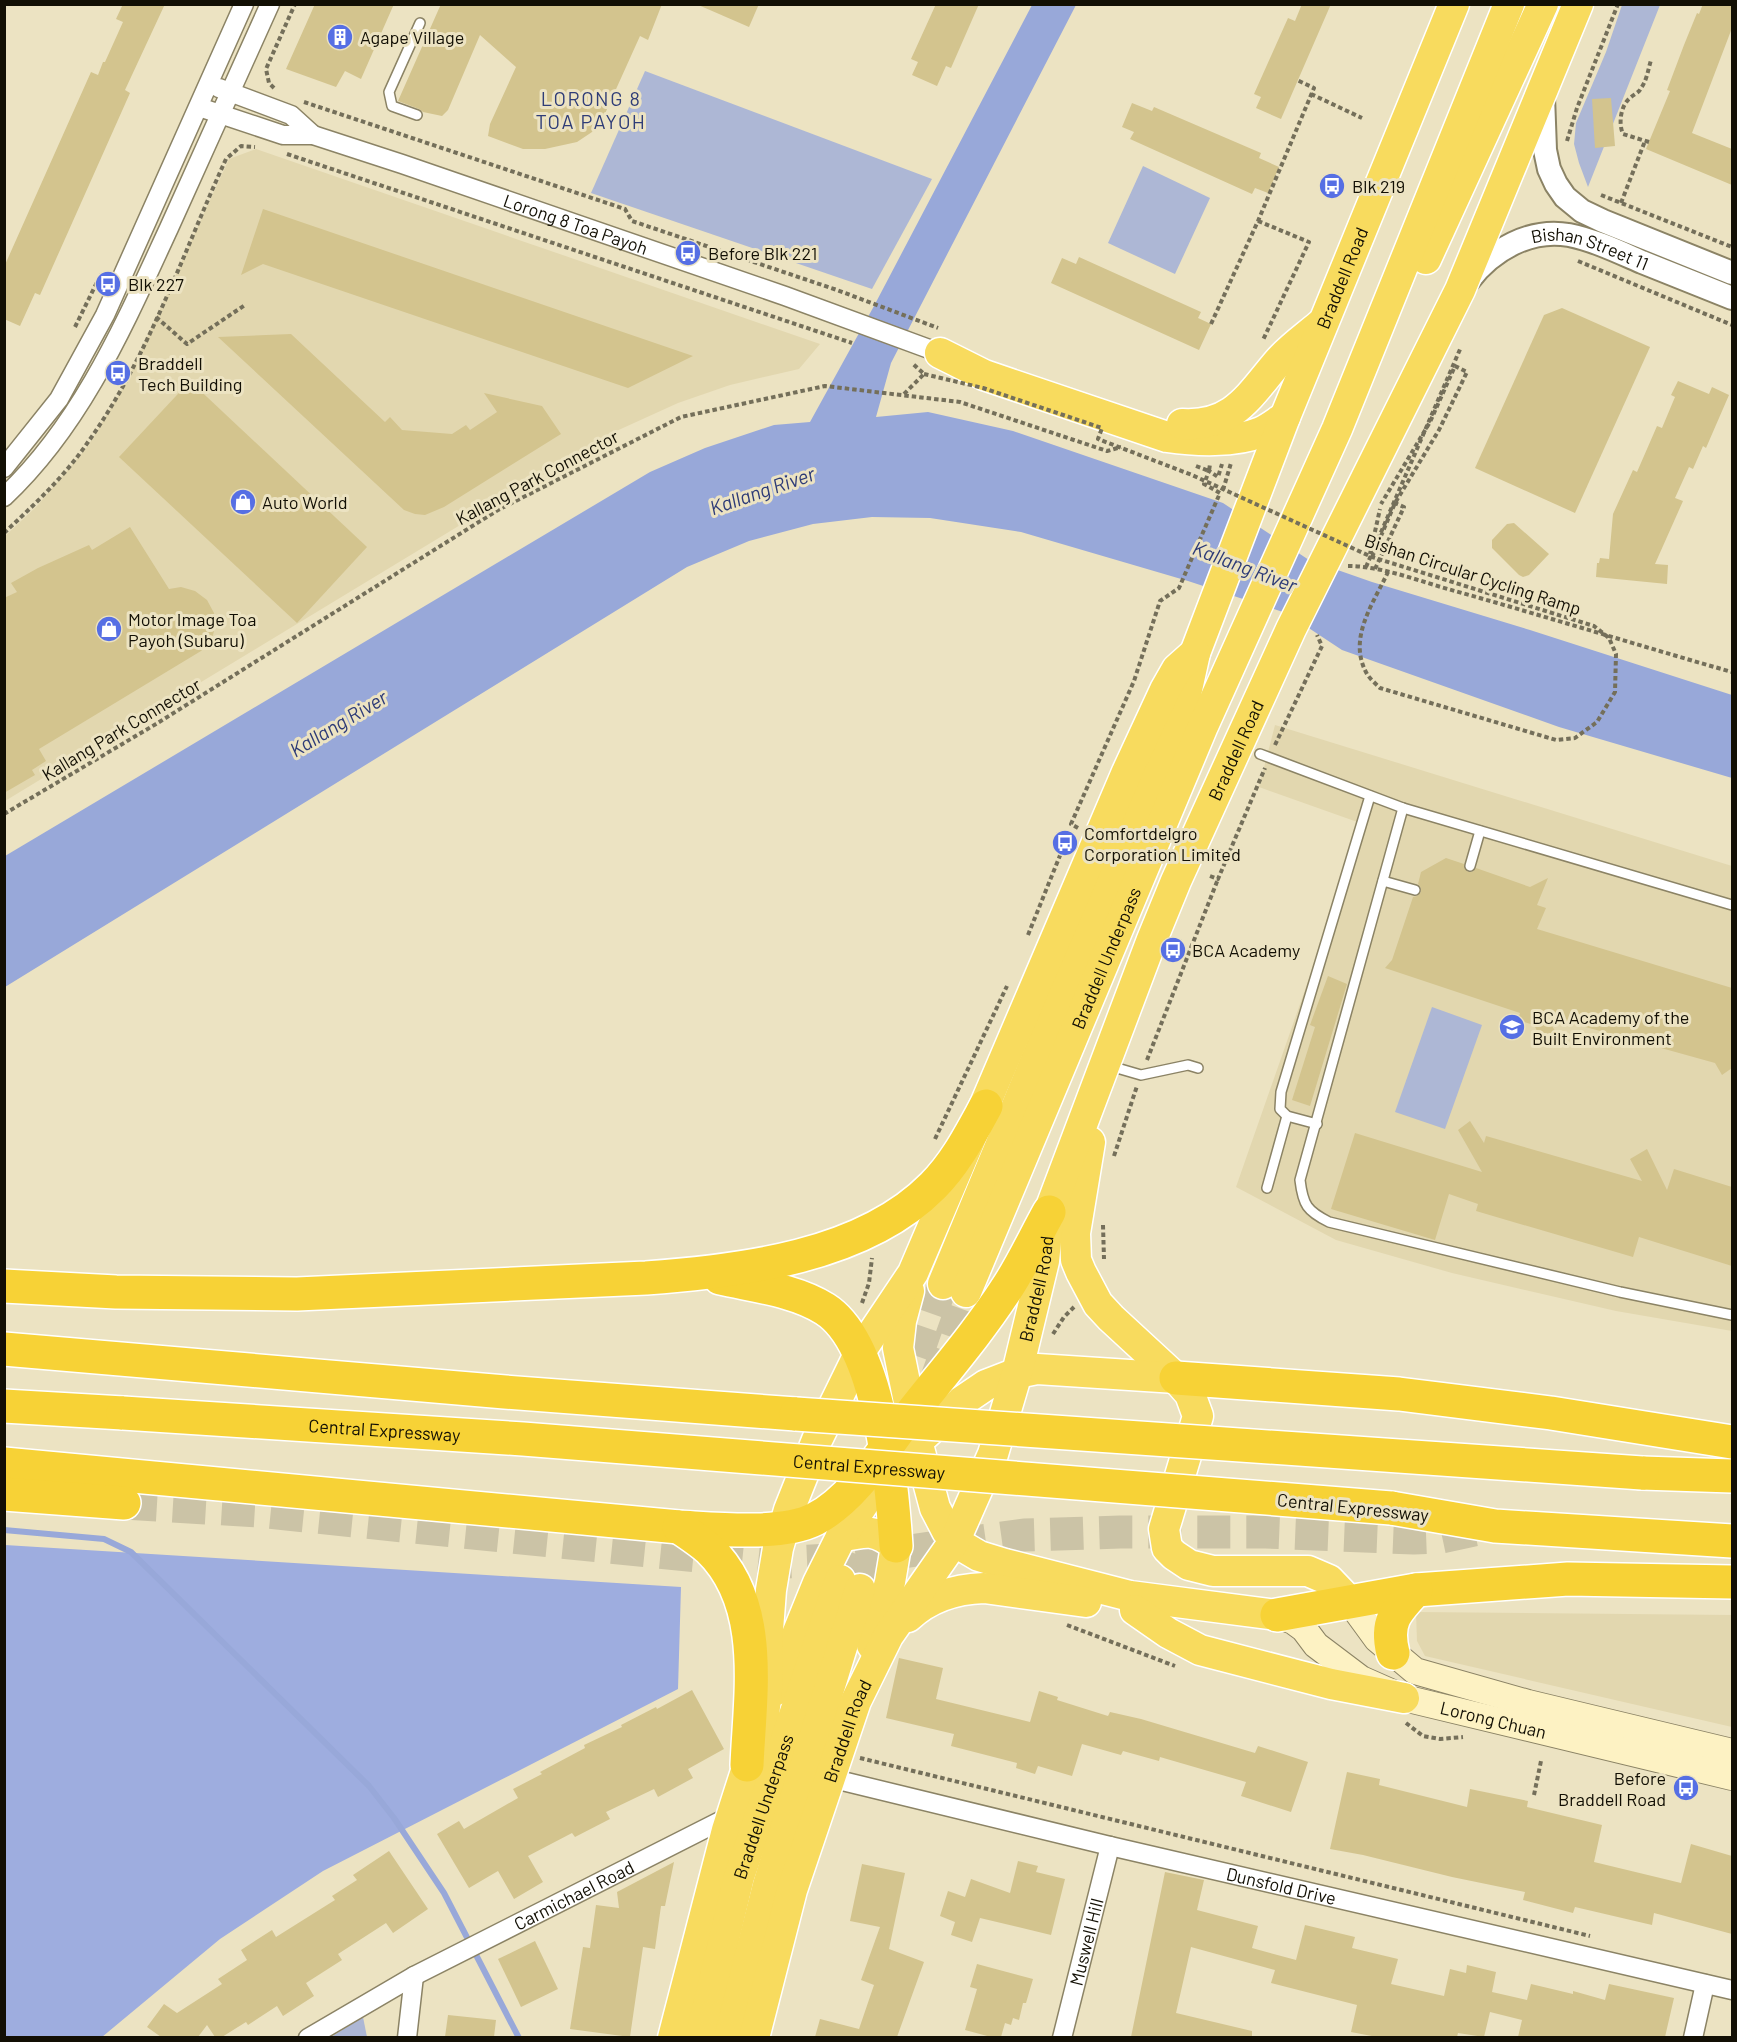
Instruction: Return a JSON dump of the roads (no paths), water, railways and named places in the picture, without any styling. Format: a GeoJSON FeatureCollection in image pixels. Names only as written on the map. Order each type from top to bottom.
{"type":"FeatureCollection","features":[{"type":"Feature","properties":{"kind":"highway","name":"Braddell Road"},"geometry":{"type":"LineString","coordinates":[[1195,653],[1285,417],[1454,4]]}},
{"type":"Feature","properties":{"kind":"highway"},"geometry":{"type":"LineString","coordinates":[[1337,429],[1509,4]]}},
{"type":"Feature","properties":{"kind":"highway"},"geometry":{"type":"LineString","coordinates":[[1337,429],[1402,312],[1543,4]]}},
{"type":"Feature","properties":{"kind":"highway","name":"Braddell Road"},"geometry":{"type":"LineString","coordinates":[[754,2037],[792,1890],[856,1701],[888,1636],[955,1540],[993,1454],[1017,1373],[1044,1261],[1049,1212],[1165,906],[1291,629],[1460,290],[1574,13]]}},
{"type":"Feature","properties":{"kind":"highway"},"geometry":{"type":"LineString","coordinates":[[1096,412],[1164,422],[1196,424],[1211,422],[1233,413],[1256,391],[1280,360],[1324,321]]}},
{"type":"Feature","properties":{"kind":"highway"},"geometry":{"type":"LineString","coordinates":[[933,351],[984,375],[1167,437],[1197,440],[1239,438],[1260,432],[1285,417]]}},
{"type":"Feature","properties":{"kind":"highway","name":"Braddell Underpass"},"geometry":{"type":"LineString","coordinates":[[1195,653],[1184,703],[954,1288],[1337,429]]}},
{"type":"Feature","properties":{"kind":"highway"},"geometry":{"type":"LineString","coordinates":[[1195,653],[1177,669],[1164,690],[1094,848],[913,1273],[901,1321],[898,1348],[914,1427],[937,1515],[955,1540],[979,1556],[1005,1564],[1130,1596],[1276,1616],[1416,1590],[1568,1579],[1732,1582]]}},
{"type":"Feature","properties":{"kind":"highway"},"geometry":{"type":"LineString","coordinates":[[1101,1076],[1075,1233],[1076,1260],[1098,1304],[1125,1333],[1176,1378],[1190,1394],[1198,1416],[1164,1529],[1167,1548],[1173,1556],[1188,1565],[1213,1571],[1308,1571],[1329,1580],[1350,1602]]}},
{"type":"Feature","properties":{"kind":"highway"},"geometry":{"type":"LineString","coordinates":[[4,1286],[116,1292],[297,1294],[495,1286],[700,1274],[750,1266],[804,1254],[851,1239],[878,1227],[908,1209],[935,1185],[958,1156],[986,1106]]}},
{"type":"Feature","properties":{"kind":"highway"},"geometry":{"type":"LineString","coordinates":[[4,1464],[680,1527],[724,1530],[784,1527],[813,1520],[827,1512],[886,1459],[914,1427],[948,1369],[1008,1287],[1049,1212]]}},
{"type":"Feature","properties":{"kind":"highway"},"geometry":{"type":"LineString","coordinates":[[764,1715],[771,1590],[784,1527],[817,1440],[860,1352],[913,1273]]}},
{"type":"Feature","properties":{"kind":"highway"},"geometry":{"type":"LineString","coordinates":[[700,1274],[781,1291],[826,1310],[849,1333],[860,1352],[872,1382],[893,1502],[896,1546],[890,1582],[856,1701]]}},
{"type":"Feature","properties":{"kind":"highway"},"geometry":{"type":"LineString","coordinates":[[4,1349],[750,1411],[1642,1473],[1732,1476]]}},
{"type":"Feature","properties":{"kind":"highway"},"geometry":{"type":"LineString","coordinates":[[914,1427],[961,1402],[986,1385],[1017,1373],[1037,1369],[1399,1394],[1551,1413],[1732,1442]]}},
{"type":"Feature","properties":{"kind":"highway","name":"Central Expressway"},"geometry":{"type":"LineString","coordinates":[[4,1406],[523,1439],[1380,1507],[1495,1526],[1732,1541]]}},
{"type":"Feature","properties":{"kind":"highway"},"geometry":{"type":"LineString","coordinates":[[673,2037],[732,1815],[764,1715],[818,1583],[841,1537],[886,1459]]}},
{"type":"Feature","properties":{"kind":"highway"},"geometry":{"type":"LineString","coordinates":[[4,1494],[124,1503]]}},
{"type":"Feature","properties":{"kind":"highway"},"geometry":{"type":"LineString","coordinates":[[680,1527],[708,1548],[717,1558],[730,1576],[743,1605],[748,1626],[751,1679],[747,1765]]}},
{"type":"Feature","properties":{"kind":"highway"},"geometry":{"type":"LineString","coordinates":[[841,1537],[866,1531],[882,1534],[896,1546]]}},
{"type":"Feature","properties":{"kind":"highway","name":"Braddell Underpass"},"geometry":{"type":"LineString","coordinates":[[700,2037],[740,1876],[850,1584],[729,2037]]}},
{"type":"Feature","properties":{"kind":"highway"},"geometry":{"type":"LineString","coordinates":[[888,1636],[924,1605],[939,1597],[971,1588],[1026,1593],[1192,1618],[1270,1622],[1276,1616]]}},
{"type":"Feature","properties":{"kind":"highway"},"geometry":{"type":"LineString","coordinates":[[1393,1653],[1389,1637],[1391,1621],[1399,1608],[1416,1590]]}},
{"type":"Feature","properties":{"kind":"highway"},"geometry":{"type":"LineString","coordinates":[[1135,1610],[1168,1633],[1200,1650],[1331,1684],[1404,1698]]}},
{"type":"Feature","properties":{"kind":"main road","name":"Lorong Chuan"},"geometry":{"type":"LineString","coordinates":[[1350,1602],[1377,1639],[1415,1671],[1452,1683],[1732,1752]]}},
{"type":"Feature","properties":{"kind":"main road","name":"Lorong Chuan"},"geometry":{"type":"LineString","coordinates":[[1276,1616],[1299,1625],[1316,1645],[1361,1679],[1404,1698],[1732,1778]]}},
{"type":"Feature","properties":{"kind":"street"},"geometry":{"type":"LineString","coordinates":[[4,468],[59,399],[105,315],[244,4]]}},
{"type":"Feature","properties":{"kind":"street"},"geometry":{"type":"LineString","coordinates":[[4,497],[22,480],[65,427],[95,379],[133,307],[270,4]]}},
{"type":"Feature","properties":{"kind":"street","name":"Lorong 8 Toa Payoh"},"geometry":{"type":"LineString","coordinates":[[209,84],[230,92],[280,103],[313,135]]}},
{"type":"Feature","properties":{"kind":"street","name":"Bishan Street 11"},"geometry":{"type":"LineString","coordinates":[[1543,91],[1545,150],[1550,170],[1565,197],[1582,211],[1603,221],[1732,273]]}},
{"type":"Feature","properties":{"kind":"street","name":"Lorong 8 Toa Payoh"},"geometry":{"type":"LineString","coordinates":[[199,107],[271,129],[282,135],[313,135],[533,207],[831,312],[933,351]]}},
{"type":"Feature","properties":{"kind":"street","name":"Bishan Street 11"},"geometry":{"type":"LineString","coordinates":[[1460,290],[1474,272],[1503,248],[1538,234],[1553,233],[1595,242],[1732,298]]}},
{"type":"Feature","properties":{"kind":"street","name":"Dunsfold Drive"},"geometry":{"type":"LineString","coordinates":[[830,1778],[1110,1846],[1732,1990]]}},
{"type":"Feature","properties":{"kind":"street","name":"Carmichael Road"},"geometry":{"type":"LineString","coordinates":[[308,2037],[414,1976],[732,1815]]}},
{"type":"Feature","properties":{"kind":"street","name":"Muswell Hill"},"geometry":{"type":"LineString","coordinates":[[1062,2037],[1110,1846]]}},
{"type":"Feature","properties":{"kind":"street"},"geometry":{"type":"LineString","coordinates":[[407,2037],[414,1976]]}},
{"type":"Feature","properties":{"kind":"street"},"geometry":{"type":"LineString","coordinates":[[1693,2037],[1705,1984]]}},
{"type":"Feature","properties":{"kind":"lane"},"geometry":{"type":"LineString","coordinates":[[417,115],[392,106],[389,92],[420,23]]}},
{"type":"Feature","properties":{"kind":"lane"},"geometry":{"type":"LineString","coordinates":[[48,415],[65,427]]}},
{"type":"Feature","properties":{"kind":"lane"},"geometry":{"type":"LineString","coordinates":[[1264,756],[1403,808],[1732,905]]}},
{"type":"Feature","properties":{"kind":"lane"},"geometry":{"type":"LineString","coordinates":[[1317,1124],[1287,1116],[1280,1109],[1281,1092],[1370,796]]}},
{"type":"Feature","properties":{"kind":"lane"},"geometry":{"type":"LineString","coordinates":[[1403,808],[1300,1180],[1302,1196],[1312,1213],[1329,1222],[1620,1292],[1732,1315]]}},
{"type":"Feature","properties":{"kind":"lane"},"geometry":{"type":"LineString","coordinates":[[1470,866],[1480,831]]}},
{"type":"Feature","properties":{"kind":"lane"},"geometry":{"type":"LineString","coordinates":[[1383,882],[1415,890]]}},
{"type":"Feature","properties":{"kind":"lane"},"geometry":{"type":"LineString","coordinates":[[1101,1076],[1158,1073],[1188,1065],[1198,1068]]}},
{"type":"Feature","properties":{"kind":"lane"},"geometry":{"type":"LineString","coordinates":[[1267,1188],[1287,1116]]}},
{"type":"Feature","properties":{"kind":"water","name":"Kallang River"},"geometry":{"type":"Polygon","coordinates":[[[1032,5],[1076,5],[891,363],[876,417],[928,412],[1013,431],[1223,503],[1309,560],[1372,582],[1732,695],[1732,778],[1559,727],[1342,650],[1286,613],[1188,581],[1021,532],[930,518],[872,517],[813,524],[749,541],[687,567],[5,987],[5,856],[650,472],[705,448],[774,425],[810,422],[874,306],[1032,5]]]}},
{"type":"Feature","properties":{"kind":"waterway"},"geometry":{"type":"LineString","coordinates":[[4,1530],[104,1539],[131,1552],[369,1786],[394,1818],[444,1893],[519,2038]]}},
{"type":"Feature","properties":{"kind":"tunnel"},"geometry":{"type":"LineString","coordinates":[[903,1399],[943,1284]]}},
{"type":"Feature","properties":{"kind":"tunnel"},"geometry":{"type":"LineString","coordinates":[[935,1379],[966,1292]]}},
{"type":"Feature","properties":{"kind":"tunnel"},"geometry":{"type":"LineString","coordinates":[[124,1503],[257,1511],[766,1563],[853,1559],[1024,1535],[1120,1532],[1266,1532],[1414,1538],[1441,1537],[1493,1526]]}},
{"type":"Feature","properties":{"kind":"tunnel"},"geometry":{"type":"LineString","coordinates":[[840,1580],[864,1512]]}},
{"type":"Feature","properties":{"kind":"tunnel"},"geometry":{"type":"LineString","coordinates":[[860,1589],[887,1512]]}},
{"type":"Feature","properties":{"kind":"place","name":"Agape Village"},"geometry":{"type":"Point","coordinates":[340,37]}},
{"type":"Feature","properties":{"kind":"place","name":"Blk 219"},"geometry":{"type":"Point","coordinates":[1332,186]}},
{"type":"Feature","properties":{"kind":"place","name":"Before Blk 221"},"geometry":{"type":"Point","coordinates":[688,253]}},
{"type":"Feature","properties":{"kind":"place","name":"Blk 227"},"geometry":{"type":"Point","coordinates":[108,284]}},
{"type":"Feature","properties":{"kind":"place","name":"Braddell Tech Building"},"geometry":{"type":"Point","coordinates":[118,373]}},
{"type":"Feature","properties":{"kind":"place","name":"Auto World"},"geometry":{"type":"Point","coordinates":[243,502]}},
{"type":"Feature","properties":{"kind":"place","name":"Motor Image Toa Payoh (Subaru)"},"geometry":{"type":"Point","coordinates":[109,629]}},
{"type":"Feature","properties":{"kind":"place","name":"Comfortdelgro Corporation Limited"},"geometry":{"type":"Point","coordinates":[1065,843]}},
{"type":"Feature","properties":{"kind":"place","name":"BCA Academy"},"geometry":{"type":"Point","coordinates":[1173,950]}},
{"type":"Feature","properties":{"kind":"place","name":"BCA Academy of the Built Environment"},"geometry":{"type":"Point","coordinates":[1512,1027]}},
{"type":"Feature","properties":{"kind":"place","name":"Before Braddell Road"},"geometry":{"type":"Point","coordinates":[1686,1788]}},
{"type":"Feature","properties":{"kind":"district","name":"LORONG 8 TOA PAYOH"},"geometry":{"type":"Point","coordinates":[591,110]}}]}
